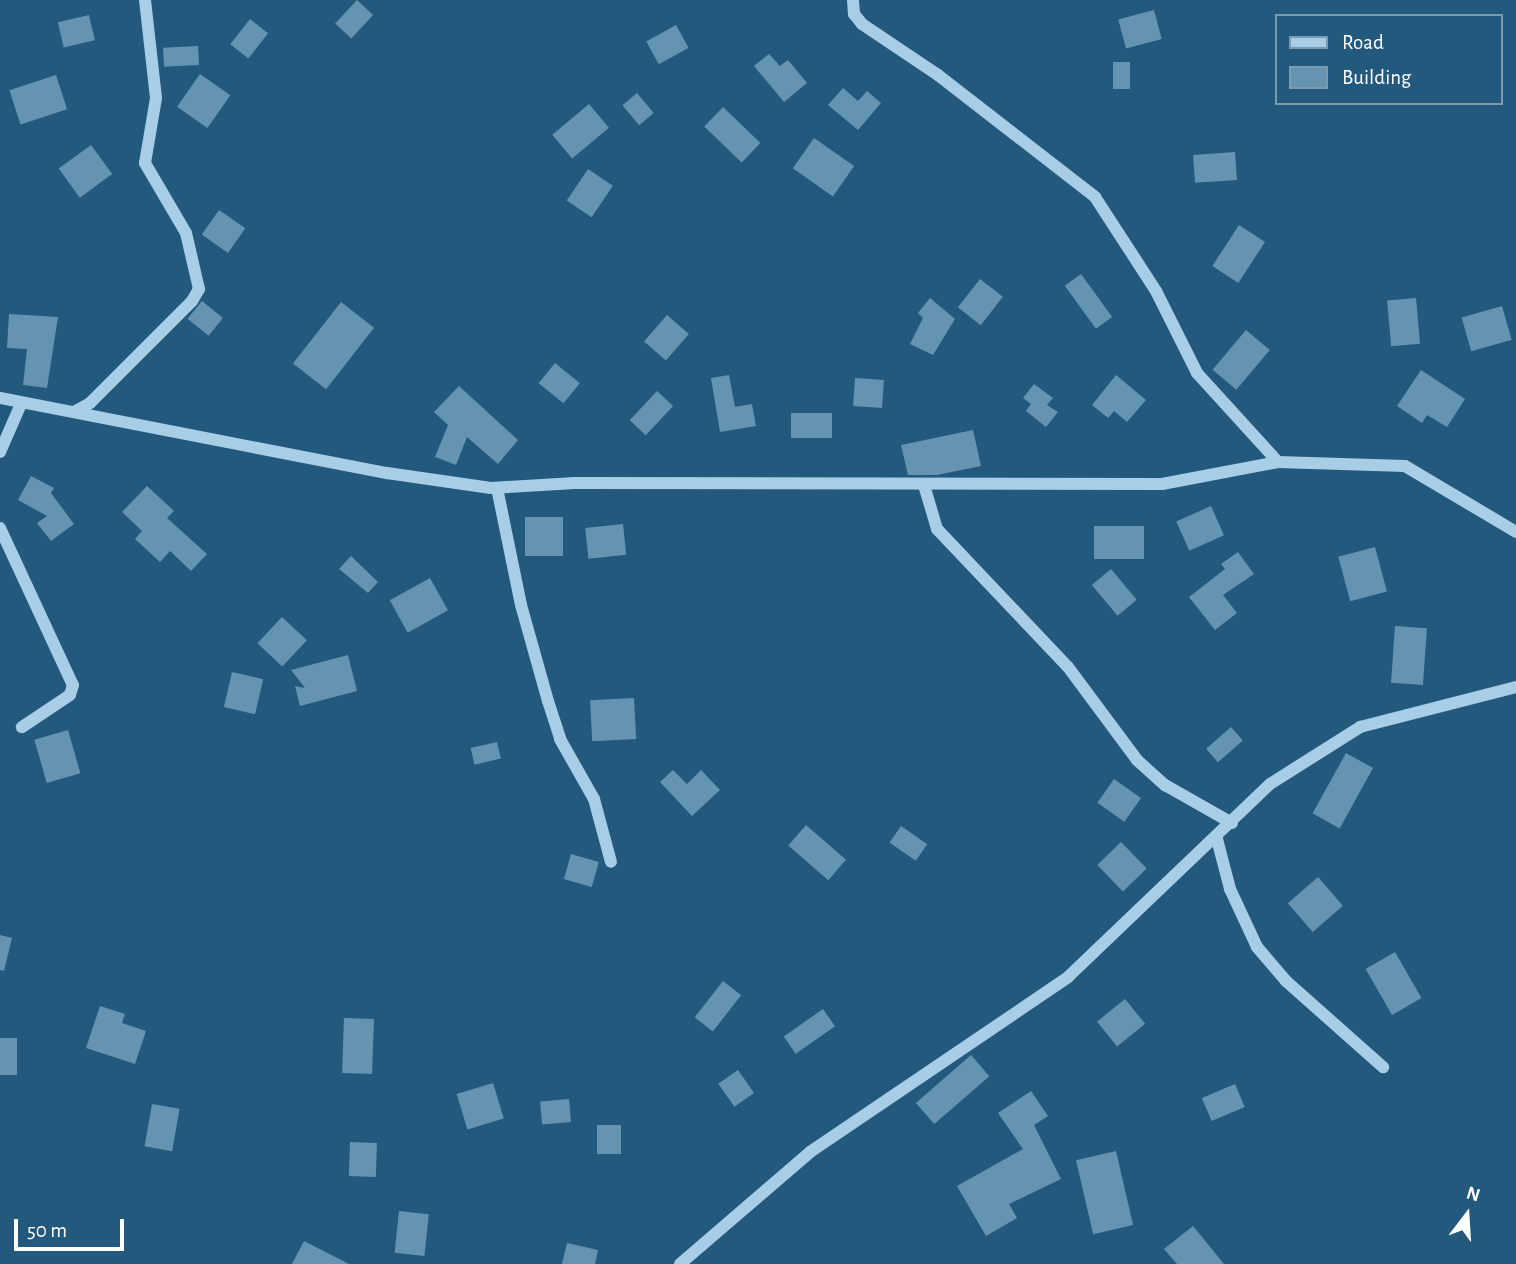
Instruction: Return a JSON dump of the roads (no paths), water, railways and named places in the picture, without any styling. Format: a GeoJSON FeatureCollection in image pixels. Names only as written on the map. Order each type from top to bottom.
{"type":"FeatureCollection","features":[{"type":"Feature","properties":{"kind":"street"},"geometry":{"type":"LineString","coordinates":[[73,412],[90,403],[192,301],[199,289],[186,233],[145,163],[156,98],[145,0]]}},
{"type":"Feature","properties":{"kind":"street"},"geometry":{"type":"LineString","coordinates":[[853,0],[854,14],[862,24],[928,67],[1095,197],[1156,290],[1197,373],[1278,462]]}},
{"type":"Feature","properties":{"kind":"street"},"geometry":{"type":"LineString","coordinates":[[0,398],[387,473],[497,488],[575,483],[1162,484],[1278,462],[1405,466],[1516,532]]}},
{"type":"Feature","properties":{"kind":"street"},"geometry":{"type":"LineString","coordinates":[[0,452],[21,404]]}},
{"type":"Feature","properties":{"kind":"street"},"geometry":{"type":"LineString","coordinates":[[924,485],[937,529],[1068,667],[1137,760],[1165,785],[1232,823]]}},
{"type":"Feature","properties":{"kind":"street"},"geometry":{"type":"LineString","coordinates":[[497,488],[521,605],[548,701],[560,739],[594,799],[611,862]]}},
{"type":"Feature","properties":{"kind":"street"},"geometry":{"type":"LineString","coordinates":[[0,528],[73,685],[70,695],[22,727]]}},
{"type":"Feature","properties":{"kind":"street"},"geometry":{"type":"LineString","coordinates":[[680,1264],[810,1152],[1068,977],[1217,839],[1270,784],[1360,727],[1516,687]]}},
{"type":"Feature","properties":{"kind":"street"},"geometry":{"type":"LineString","coordinates":[[1217,839],[1230,889],[1257,947],[1302,996],[1383,1067]]}}]}
